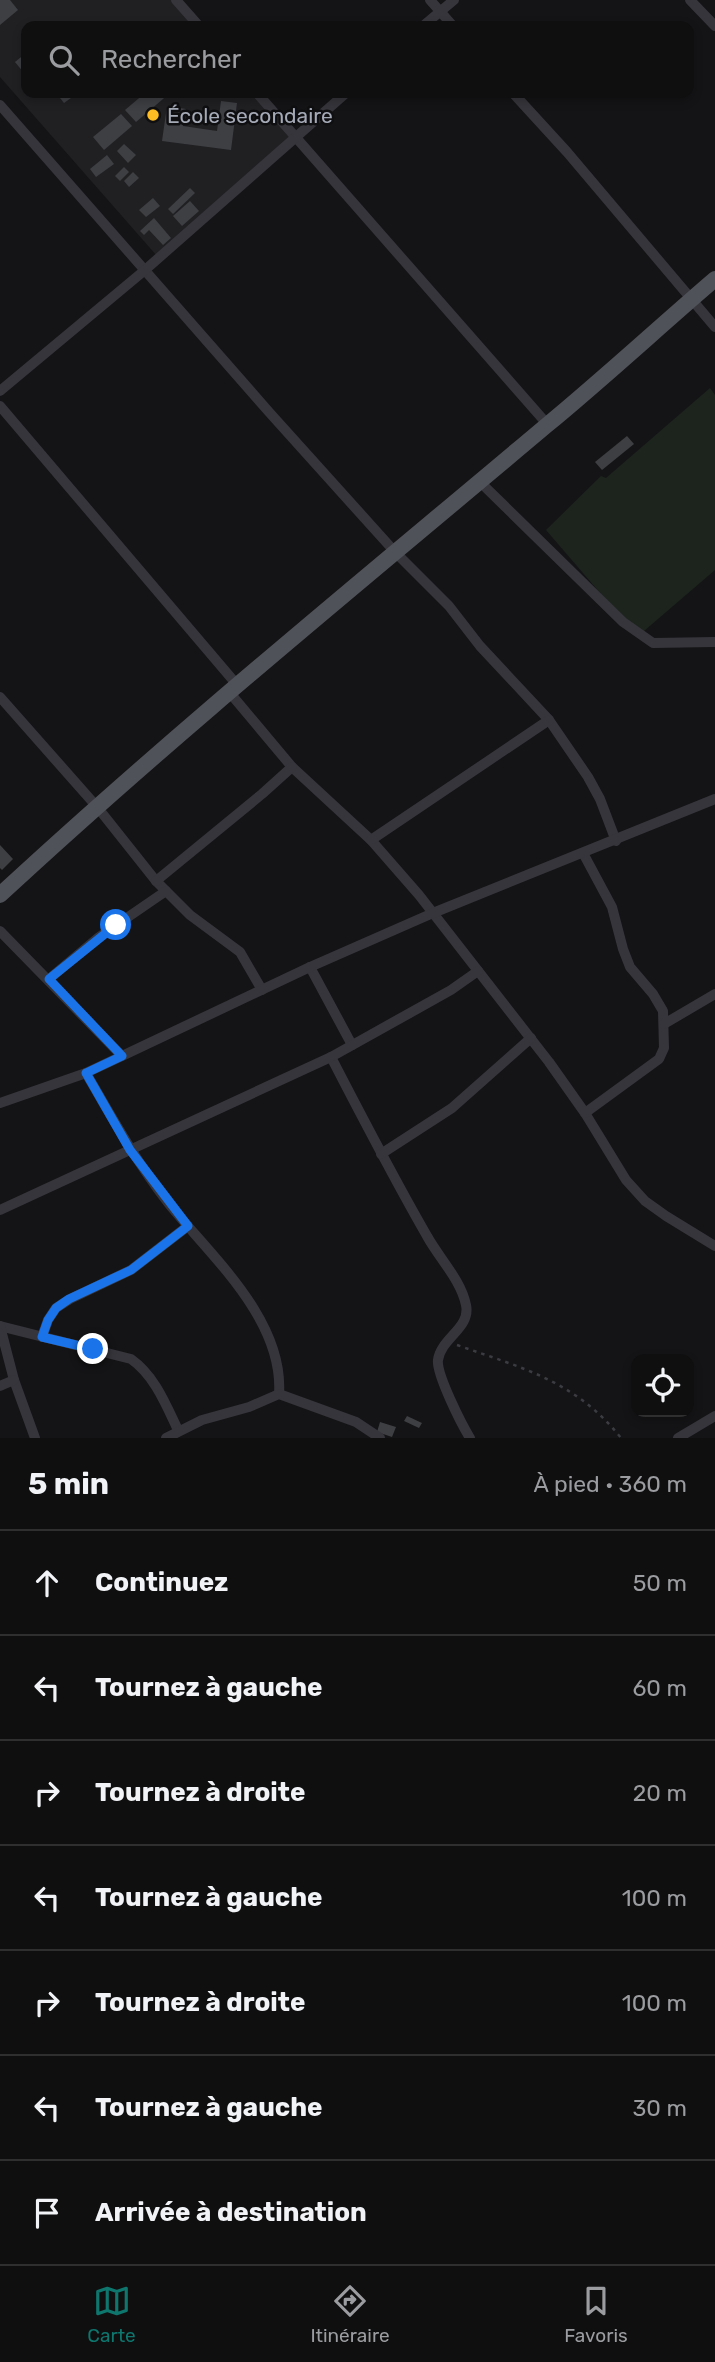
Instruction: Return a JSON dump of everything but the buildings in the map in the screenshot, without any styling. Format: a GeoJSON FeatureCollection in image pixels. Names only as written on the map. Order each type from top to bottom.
{"type":"FeatureCollection","features":[{"type":"Feature","properties":{"kind":"main road"},"geometry":{"type":"LineString","coordinates":[[0,895],[394,552],[548,425],[715,279]]}},
{"type":"Feature","properties":{"kind":"street"},"geometry":{"type":"LineString","coordinates":[[176,0],[195,21]]}},
{"type":"Feature","properties":{"kind":"street"},"geometry":{"type":"LineString","coordinates":[[430,0],[448,21]]}},
{"type":"Feature","properties":{"kind":"street"},"geometry":{"type":"LineString","coordinates":[[429,21],[454,0]]}},
{"type":"Feature","properties":{"kind":"street"},"geometry":{"type":"LineString","coordinates":[[690,0],[715,26]]}},
{"type":"Feature","properties":{"kind":"street"},"geometry":{"type":"LineString","coordinates":[[261,98],[548,425]]}},
{"type":"Feature","properties":{"kind":"street"},"geometry":{"type":"LineString","coordinates":[[0,391],[145,270],[340,98]]}},
{"type":"Feature","properties":{"kind":"street"},"geometry":{"type":"LineString","coordinates":[[517,98],[715,327]]}},
{"type":"Feature","properties":{"kind":"street"},"geometry":{"type":"LineString","coordinates":[[0,105],[394,552],[449,606],[480,646],[549,720],[588,777],[600,799],[616,841]]}},
{"type":"Feature","properties":{"kind":"street"},"geometry":{"type":"LineString","coordinates":[[0,406],[234,690],[292,767],[371,840],[433,913],[531,1038],[585,1113],[626,1180],[645,1201],[715,1246]]}},
{"type":"Feature","properties":{"kind":"street"},"geometry":{"type":"LineString","coordinates":[[479,481],[623,622],[653,643],[715,642]]}},
{"type":"Feature","properties":{"kind":"street"},"geometry":{"type":"LineString","coordinates":[[0,698],[98,808],[156,881],[190,915],[240,953],[262,990]]}},
{"type":"Feature","properties":{"kind":"street"},"geometry":{"type":"LineString","coordinates":[[371,840],[549,720]]}},
{"type":"Feature","properties":{"kind":"street"},"geometry":{"type":"LineString","coordinates":[[156,881],[292,767]]}},
{"type":"Feature","properties":{"kind":"street"},"geometry":{"type":"LineString","coordinates":[[0,1103],[86,1073],[310,967],[433,913],[715,799]]}},
{"type":"Feature","properties":{"kind":"street"},"geometry":{"type":"LineString","coordinates":[[583,853],[612,906],[622,949],[630,967],[659,1002],[664,1024],[664,1048],[659,1059],[585,1113]]}},
{"type":"Feature","properties":{"kind":"street"},"geometry":{"type":"LineString","coordinates":[[49,979],[99,937],[166,891]]}},
{"type":"Feature","properties":{"kind":"street"},"geometry":{"type":"LineString","coordinates":[[0,931],[122,1056]]}},
{"type":"Feature","properties":{"kind":"street"},"geometry":{"type":"LineString","coordinates":[[310,967],[352,1045]]}},
{"type":"Feature","properties":{"kind":"street"},"geometry":{"type":"LineString","coordinates":[[0,1210],[331,1057],[451,990],[478,971]]}},
{"type":"Feature","properties":{"kind":"street"},"geometry":{"type":"LineString","coordinates":[[664,1024],[715,994]]}},
{"type":"Feature","properties":{"kind":"street"},"geometry":{"type":"LineString","coordinates":[[381,1154],[452,1108],[531,1038]]}},
{"type":"Feature","properties":{"kind":"street"},"geometry":{"type":"LineString","coordinates":[[331,1057],[381,1154],[429,1240],[461,1290],[466,1304],[466,1320],[447,1341],[438,1358],[454,1409],[471,1438]]}},
{"type":"Feature","properties":{"kind":"street"},"geometry":{"type":"LineString","coordinates":[[86,1073],[130,1150],[247,1300],[267,1335],[275,1360],[279,1394]]}},
{"type":"Feature","properties":{"kind":"street"},"geometry":{"type":"LineString","coordinates":[[42,1337],[56,1308],[69,1299],[131,1270],[188,1226]]}},
{"type":"Feature","properties":{"kind":"street"},"geometry":{"type":"LineString","coordinates":[[35,1438],[13,1380],[0,1326],[118,1354],[140,1366],[158,1389],[178,1430]]}},
{"type":"Feature","properties":{"kind":"street"},"geometry":{"type":"LineString","coordinates":[[0,1386],[13,1380]]}},
{"type":"Feature","properties":{"kind":"street"},"geometry":{"type":"LineString","coordinates":[[166,1438],[202,1420],[258,1404],[279,1394],[356,1422],[380,1438]]}},
{"type":"Feature","properties":{"kind":"street"},"geometry":{"type":"LineString","coordinates":[[678,1438],[715,1416]]}},
{"type":"Feature","properties":{"kind":"path"},"geometry":{"type":"LineString","coordinates":[[447,1341],[549,1378],[567,1388],[621,1438]]}},
{"type":"Feature","properties":{"kind":"shaded area","name":"École secondaire"},"geometry":{"type":"Polygon","coordinates":[[[0,0],[173,0],[191,21],[21,21],[21,98],[257,98],[293,138],[157,256],[0,77],[0,0]]]}},
{"type":"Feature","properties":{"kind":"shaded area"},"geometry":{"type":"Polygon","coordinates":[[[710,388],[715,395],[715,570],[644,631],[620,616],[546,530],[601,476],[606,478],[710,388]]]}},
{"type":"Feature","properties":{"kind":"place","name":"École secondaire"},"geometry":{"type":"Point","coordinates":[153,115]}},
{"type":"Feature","properties":{"kind":"route"},"geometry":{"type":"LineString","coordinates":[[93,1349],[42,1337],[56,1308],[69,1299],[131,1270],[188,1226],[130,1150],[86,1073],[122,1056],[49,979],[116,925]]}}]}
